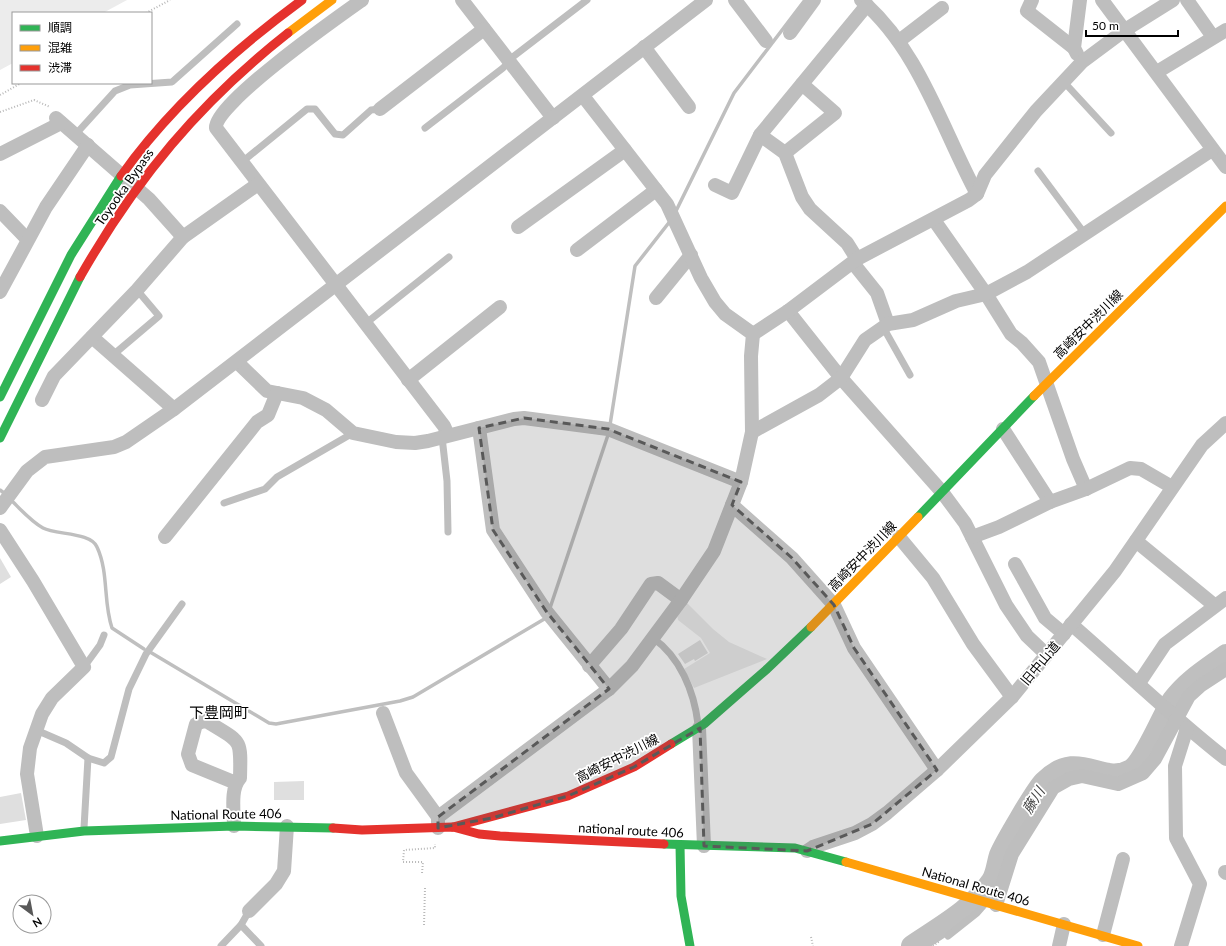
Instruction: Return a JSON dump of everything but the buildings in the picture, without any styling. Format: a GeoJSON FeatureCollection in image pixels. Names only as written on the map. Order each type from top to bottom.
{"type":"FeatureCollection","features":[{"type":"Feature","properties":{"kind":"main road","name":"Toyooka Bypass"},"geometry":{"type":"LineString","coordinates":[[0,397],[4,378],[82,236],[122,174],[153,136],[198,87],[230,57],[302,0]]}},
{"type":"Feature","properties":{"kind":"main road","name":"Toyooka Bypass"},"geometry":{"type":"LineString","coordinates":[[0,438],[49,336],[98,247],[136,187],[180,133],[214,96],[260,55],[332,0]]}},
{"type":"Feature","properties":{"kind":"main road","name":"高崎安中渋川線"},"geometry":{"type":"LineString","coordinates":[[454,827],[532,807],[595,786],[634,767],[699,728],[767,670],[834,605],[1003,429],[1190,240],[1226,206]]}},
{"type":"Feature","properties":{"kind":"main road","name":"National Route 406"},"geometry":{"type":"LineString","coordinates":[[0,841],[84,831],[234,826],[287,826],[362,830],[437,829],[454,827]]}},
{"type":"Feature","properties":{"kind":"main road","name":"national route 406"},"geometry":{"type":"LineString","coordinates":[[454,827],[478,834],[500,836],[704,846],[748,846],[807,851]]}},
{"type":"Feature","properties":{"kind":"main road"},"geometry":{"type":"LineString","coordinates":[[680,845],[679,887],[682,916],[690,946]]}},
{"type":"Feature","properties":{"kind":"main road","name":"National Route 406"},"geometry":{"type":"LineString","coordinates":[[807,851],[1138,946]]}},
{"type":"Feature","properties":{"kind":"street"},"geometry":{"type":"LineString","coordinates":[[362,0],[262,75],[218,117],[216,128],[444,426],[445,436]]}},
{"type":"Feature","properties":{"kind":"street"},"geometry":{"type":"LineString","coordinates":[[0,508],[27,471],[45,457],[114,447],[126,442],[174,409],[336,286],[706,0]]}},
{"type":"Feature","properties":{"kind":"street"},"geometry":{"type":"LineString","coordinates":[[735,0],[766,41]]}},
{"type":"Feature","properties":{"kind":"street"},"geometry":{"type":"LineString","coordinates":[[790,33],[814,0]]}},
{"type":"Feature","properties":{"kind":"street"},"geometry":{"type":"LineString","coordinates":[[1032,0],[1026,11],[1074,48],[1082,62]]}},
{"type":"Feature","properties":{"kind":"street"},"geometry":{"type":"LineString","coordinates":[[1074,48],[1080,0]]}},
{"type":"Feature","properties":{"kind":"street"},"geometry":{"type":"LineString","coordinates":[[1102,0],[1157,72],[1212,150],[1226,167]]}},
{"type":"Feature","properties":{"kind":"street"},"geometry":{"type":"LineString","coordinates":[[753,334],[788,311],[855,261],[934,220],[977,194],[985,175],[1063,81],[1082,62],[1125,30],[1173,0]]}},
{"type":"Feature","properties":{"kind":"street"},"geometry":{"type":"LineString","coordinates":[[1187,0],[1213,37]]}},
{"type":"Feature","properties":{"kind":"street"},"geometry":{"type":"LineString","coordinates":[[465,1],[508,62],[553,118]]}},
{"type":"Feature","properties":{"kind":"street"},"geometry":{"type":"LineString","coordinates":[[715,185],[732,193],[760,135],[802,84],[864,2],[888,25],[921,79],[977,194]]}},
{"type":"Feature","properties":{"kind":"street"},"geometry":{"type":"LineString","coordinates":[[899,42],[942,8]]}},
{"type":"Feature","properties":{"kind":"street"},"geometry":{"type":"LineString","coordinates":[[380,109],[484,29]]}},
{"type":"Feature","properties":{"kind":"street"},"geometry":{"type":"LineString","coordinates":[[1157,72],[1226,30]]}},
{"type":"Feature","properties":{"kind":"street"},"geometry":{"type":"LineString","coordinates":[[644,47],[689,107]]}},
{"type":"Feature","properties":{"kind":"street"},"geometry":{"type":"LineString","coordinates":[[785,153],[836,113],[802,84]]}},
{"type":"Feature","properties":{"kind":"street"},"geometry":{"type":"LineString","coordinates":[[583,96],[656,190],[674,218],[701,278],[715,302],[725,314],[753,334]]}},
{"type":"Feature","properties":{"kind":"street"},"geometry":{"type":"LineString","coordinates":[[0,154],[58,120],[136,187],[183,237]]}},
{"type":"Feature","properties":{"kind":"street"},"geometry":{"type":"LineString","coordinates":[[760,135],[785,153],[794,179],[810,210],[847,243],[855,261],[877,293],[886,325]]}},
{"type":"Feature","properties":{"kind":"street"},"geometry":{"type":"LineString","coordinates":[[0,292],[27,239],[46,207],[88,145]]}},
{"type":"Feature","properties":{"kind":"street"},"geometry":{"type":"LineString","coordinates":[[518,227],[625,150]]}},
{"type":"Feature","properties":{"kind":"street"},"geometry":{"type":"LineString","coordinates":[[752,432],[819,395],[841,378],[865,340],[886,325],[913,320],[956,301],[986,294],[1027,272],[1212,150]]}},
{"type":"Feature","properties":{"kind":"street"},"geometry":{"type":"LineString","coordinates":[[42,400],[54,376],[137,290],[183,237],[258,184]]}},
{"type":"Feature","properties":{"kind":"street"},"geometry":{"type":"LineString","coordinates":[[577,250],[656,190]]}},
{"type":"Feature","properties":{"kind":"street"},"geometry":{"type":"LineString","coordinates":[[0,211],[27,239]]}},
{"type":"Feature","properties":{"kind":"street"},"geometry":{"type":"LineString","coordinates":[[934,220],[986,294],[1010,334],[1022,343],[1039,362],[1048,384],[1073,459],[1086,489]]}},
{"type":"Feature","properties":{"kind":"street"},"geometry":{"type":"LineString","coordinates":[[656,298],[691,255]]}},
{"type":"Feature","properties":{"kind":"street"},"geometry":{"type":"LineString","coordinates":[[408,380],[500,307]]}},
{"type":"Feature","properties":{"kind":"street"},"geometry":{"type":"LineString","coordinates":[[788,311],[841,378],[942,492],[965,524],[1006,605],[1027,636],[1047,655]]}},
{"type":"Feature","properties":{"kind":"street"},"geometry":{"type":"LineString","coordinates":[[383,713],[406,773],[437,829],[609,689],[632,666],[681,600],[714,551],[741,482],[752,432],[751,356],[753,334]]}},
{"type":"Feature","properties":{"kind":"street"},"geometry":{"type":"LineString","coordinates":[[92,337],[174,409]]}},
{"type":"Feature","properties":{"kind":"street"},"geometry":{"type":"LineString","coordinates":[[237,362],[266,391],[303,398],[326,410],[353,433],[408,443],[524,418],[608,430],[741,482]]}},
{"type":"Feature","properties":{"kind":"street"},"geometry":{"type":"LineString","coordinates":[[165,537],[257,422],[268,415],[277,393]]}},
{"type":"Feature","properties":{"kind":"street","name":"旧中山道"},"geometry":{"type":"LineString","coordinates":[[807,851],[813,847],[855,833],[872,824],[937,770],[1012,697],[1115,571],[1202,445],[1226,423]]}},
{"type":"Feature","properties":{"kind":"street"},"geometry":{"type":"LineString","coordinates":[[479,428],[493,530],[546,611],[609,689]]}},
{"type":"Feature","properties":{"kind":"street"},"geometry":{"type":"LineString","coordinates":[[1003,429],[1050,502]]}},
{"type":"Feature","properties":{"kind":"street"},"geometry":{"type":"LineString","coordinates":[[972,537],[999,527],[1050,502],[1086,489],[1130,468],[1141,469],[1172,487]]}},
{"type":"Feature","properties":{"kind":"street"},"geometry":{"type":"LineString","coordinates":[[732,506],[792,558],[834,605],[854,648],[937,770]]}},
{"type":"Feature","properties":{"kind":"street"},"geometry":{"type":"LineString","coordinates":[[0,530],[33,581],[84,667],[52,698],[36,730],[30,748],[27,774],[37,836]]}},
{"type":"Feature","properties":{"kind":"street"},"geometry":{"type":"LineString","coordinates":[[899,537],[933,578],[973,644],[1012,697]]}},
{"type":"Feature","properties":{"kind":"street"},"geometry":{"type":"LineString","coordinates":[[1136,541],[1220,601],[1166,644],[1139,683]]}},
{"type":"Feature","properties":{"kind":"street"},"geometry":{"type":"LineString","coordinates":[[1015,564],[1045,618],[1068,629],[1139,683],[1178,720],[1226,759]]}},
{"type":"Feature","properties":{"kind":"street"},"geometry":{"type":"LineString","coordinates":[[589,666],[621,629],[651,584],[658,583],[681,600]]}},
{"type":"Feature","properties":{"kind":"street"},"geometry":{"type":"LineString","coordinates":[[988,903],[1012,854],[1053,788],[1069,779],[1082,776],[1118,784],[1144,773],[1155,759],[1190,696],[1200,686],[1226,669]]}},
{"type":"Feature","properties":{"kind":"street"},"geometry":{"type":"LineString","coordinates":[[1178,720],[1175,766],[1176,838],[1200,884],[1181,946]]}},
{"type":"Feature","properties":{"kind":"street"},"geometry":{"type":"LineString","coordinates":[[234,826],[233,802],[236,783],[240,778],[241,748],[234,739],[208,722],[204,721],[196,724],[188,754],[192,765],[236,783]]}},
{"type":"Feature","properties":{"kind":"street"},"geometry":{"type":"LineString","coordinates":[[699,728],[704,846]]}},
{"type":"Feature","properties":{"kind":"street"},"geometry":{"type":"LineString","coordinates":[[249,911],[276,884],[284,871],[287,826]]}},
{"type":"Feature","properties":{"kind":"street"},"geometry":{"type":"LineString","coordinates":[[1103,935],[1123,859]]}},
{"type":"Feature","properties":{"kind":"street"},"geometry":{"type":"LineString","coordinates":[[1059,946],[1064,924]]}},
{"type":"Feature","properties":{"kind":"lane"},"geometry":{"type":"LineString","coordinates":[[425,128],[503,68],[508,62],[586,0]]}},
{"type":"Feature","properties":{"kind":"lane"},"geometry":{"type":"LineString","coordinates":[[152,83],[172,82],[237,24]]}},
{"type":"Feature","properties":{"kind":"lane"},"geometry":{"type":"LineString","coordinates":[[1063,81],[1112,133]]}},
{"type":"Feature","properties":{"kind":"lane"},"geometry":{"type":"LineString","coordinates":[[75,135],[115,91],[130,85],[144,84]]}},
{"type":"Feature","properties":{"kind":"lane"},"geometry":{"type":"LineString","coordinates":[[242,162],[307,109],[315,108],[335,134],[343,135],[371,110],[380,109]]}},
{"type":"Feature","properties":{"kind":"lane"},"geometry":{"type":"LineString","coordinates":[[1038,171],[1085,234]]}},
{"type":"Feature","properties":{"kind":"lane"},"geometry":{"type":"LineString","coordinates":[[365,324],[449,258]]}},
{"type":"Feature","properties":{"kind":"lane"},"geometry":{"type":"LineString","coordinates":[[113,355],[160,316],[137,290]]}},
{"type":"Feature","properties":{"kind":"lane"},"geometry":{"type":"LineString","coordinates":[[886,325],[910,375]]}},
{"type":"Feature","properties":{"kind":"lane"},"geometry":{"type":"LineString","coordinates":[[224,503],[265,490],[277,477],[353,433]]}},
{"type":"Feature","properties":{"kind":"lane"},"geometry":{"type":"LineString","coordinates":[[445,436],[448,532]]}},
{"type":"Feature","properties":{"kind":"lane"},"geometry":{"type":"LineString","coordinates":[[36,730],[66,743],[88,758],[104,763],[111,757],[129,689],[146,654],[182,604]]}},
{"type":"Feature","properties":{"kind":"lane"},"geometry":{"type":"LineString","coordinates":[[84,667],[100,645],[104,635]]}},
{"type":"Feature","properties":{"kind":"lane"},"geometry":{"type":"LineString","coordinates":[[653,638],[662,644],[671,655],[687,681],[693,699],[699,728]]}},
{"type":"Feature","properties":{"kind":"lane"},"geometry":{"type":"LineString","coordinates":[[84,831],[88,758]]}},
{"type":"Feature","properties":{"kind":"lane"},"geometry":{"type":"LineString","coordinates":[[948,936],[988,903]]}},
{"type":"Feature","properties":{"kind":"lane"},"geometry":{"type":"LineString","coordinates":[[221,946],[241,925],[249,911]]}},
{"type":"Feature","properties":{"kind":"lane"},"geometry":{"type":"LineString","coordinates":[[241,925],[261,946]]}},
{"type":"Feature","properties":{"kind":"path"},"geometry":{"type":"LineString","coordinates":[[148,12],[170,0]]}},
{"type":"Feature","properties":{"kind":"path"},"geometry":{"type":"LineString","coordinates":[[0,95],[19,84]]}},
{"type":"Feature","properties":{"kind":"path"},"geometry":{"type":"LineString","coordinates":[[0,112],[34,100],[53,108],[58,120]]}},
{"type":"Feature","properties":{"kind":"path"},"geometry":{"type":"LineString","coordinates":[[422,873],[422,862],[403,862],[404,850],[435,848],[437,829]]}},
{"type":"Feature","properties":{"kind":"path"},"geometry":{"type":"LineString","coordinates":[[424,925],[425,888]]}},
{"type":"Feature","properties":{"kind":"path"},"geometry":{"type":"LineString","coordinates":[[811,938],[813,946]]}},
{"type":"Feature","properties":{"kind":"highlighted area"},"geometry":{"type":"Polygon","coordinates":[[[524,418],[608,429],[741,482],[732,505],[792,558],[834,605],[854,648],[937,770],[872,824],[807,851],[704,846],[700,728],[634,767],[568,796],[492,818],[438,828],[438,817],[609,689],[546,611],[493,530],[479,428],[524,418]]]}},
{"type":"Feature","properties":{"kind":"shaded area"},"geometry":{"type":"Polygon","coordinates":[[[0,0],[127,0],[105,12],[12,12],[12,64],[0,70],[0,0]]]}},
{"type":"Feature","properties":{"kind":"shaded area"},"geometry":{"type":"Polygon","coordinates":[[[687,603],[713,629],[729,642],[767,659],[694,688],[684,669],[710,653],[701,638],[678,620],[677,615],[687,603]]]}},
{"type":"Feature","properties":{"kind":"waterway"},"geometry":{"type":"LineString","coordinates":[[675,213],[734,93],[805,0]]}},
{"type":"Feature","properties":{"kind":"waterway"},"geometry":{"type":"LineString","coordinates":[[610,425],[635,266],[671,220]]}},
{"type":"Feature","properties":{"kind":"waterway"},"geometry":{"type":"LineString","coordinates":[[550,608],[608,435]]}},
{"type":"Feature","properties":{"kind":"waterway"},"geometry":{"type":"LineString","coordinates":[[0,490],[4,493]]}},
{"type":"Feature","properties":{"kind":"waterway"},"geometry":{"type":"LineString","coordinates":[[13,502],[39,526],[56,532],[81,536],[93,542],[101,557],[105,577],[109,618],[112,628],[144,649]]}},
{"type":"Feature","properties":{"kind":"waterway"},"geometry":{"type":"LineString","coordinates":[[150,652],[269,723],[276,724],[400,701],[413,697],[546,618]]}},
{"type":"Feature","properties":{"kind":"waterway","name":"藤川"},"geometry":{"type":"LineString","coordinates":[[912,946],[966,909],[984,891],[994,878],[1000,855],[1007,840],[1044,782],[1057,772],[1068,768],[1079,767],[1110,774],[1120,774],[1131,770],[1142,758],[1173,700],[1185,687],[1226,655]]}},
{"type":"Feature","properties":{"kind":"traffic: fast"},"geometry":{"type":"LineString","coordinates":[[0,397],[71,255],[121,176]]}},
{"type":"Feature","properties":{"kind":"traffic: fast"},"geometry":{"type":"LineString","coordinates":[[0,438],[80,277]]}},
{"type":"Feature","properties":{"kind":"traffic: fast"},"geometry":{"type":"LineString","coordinates":[[918,517],[1034,396]]}},
{"type":"Feature","properties":{"kind":"traffic: fast"},"geometry":{"type":"LineString","coordinates":[[671,744],[704,724],[767,669],[811,627]]}},
{"type":"Feature","properties":{"kind":"traffic: fast"},"geometry":{"type":"LineString","coordinates":[[0,841],[84,831],[234,826],[333,828]]}},
{"type":"Feature","properties":{"kind":"traffic: fast"},"geometry":{"type":"LineString","coordinates":[[664,844],[795,848],[846,862]]}},
{"type":"Feature","properties":{"kind":"traffic: fast"},"geometry":{"type":"LineString","coordinates":[[680,845],[681,896],[690,946]]}},
{"type":"Feature","properties":{"kind":"traffic: slow"},"geometry":{"type":"LineString","coordinates":[[288,33],[332,0]]}},
{"type":"Feature","properties":{"kind":"traffic: slow"},"geometry":{"type":"LineString","coordinates":[[1034,396],[1226,206]]}},
{"type":"Feature","properties":{"kind":"traffic: slow"},"geometry":{"type":"LineString","coordinates":[[811,627],[918,517]]}},
{"type":"Feature","properties":{"kind":"traffic: slow"},"geometry":{"type":"LineString","coordinates":[[846,862],[1138,946]]}},
{"type":"Feature","properties":{"kind":"traffic: jam"},"geometry":{"type":"LineString","coordinates":[[121,176],[160,126],[204,81],[252,39],[302,0]]}},
{"type":"Feature","properties":{"kind":"traffic: jam"},"geometry":{"type":"LineString","coordinates":[[80,277],[101,241],[124,207],[172,144],[226,87],[288,33]]}},
{"type":"Feature","properties":{"kind":"traffic: jam"},"geometry":{"type":"LineString","coordinates":[[453,827],[568,796],[634,767],[671,744]]}},
{"type":"Feature","properties":{"kind":"traffic: jam"},"geometry":{"type":"LineString","coordinates":[[333,828],[362,830],[453,827],[479,834],[500,836],[664,844]]}},
{"type":"Feature","properties":{"kind":"district","name":"下豊岡町"},"geometry":{"type":"Point","coordinates":[219,712]}}]}
